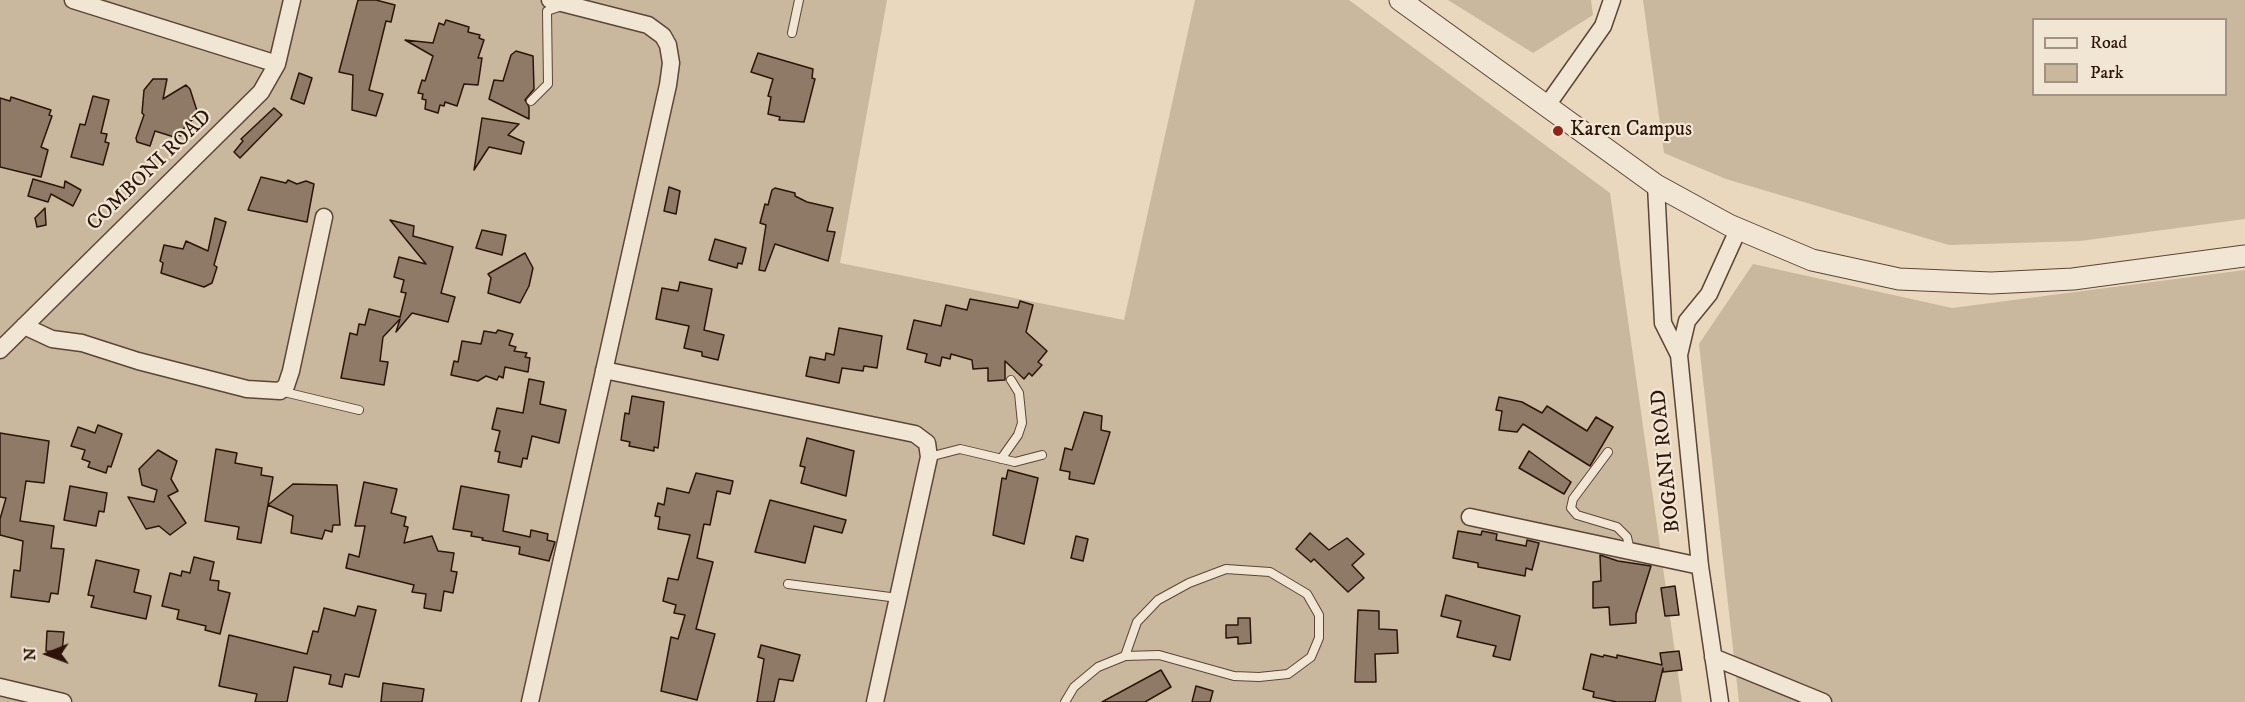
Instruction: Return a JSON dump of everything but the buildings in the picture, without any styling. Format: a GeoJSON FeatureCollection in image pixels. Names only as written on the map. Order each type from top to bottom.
{"type":"FeatureCollection","features":[{"type":"Feature","properties":{"kind":"street"},"geometry":{"type":"LineString","coordinates":[[73,0],[277,64]]}},
{"type":"Feature","properties":{"kind":"street","name":"COMBONI ROAD"},"geometry":{"type":"LineString","coordinates":[[0,350],[252,102],[268,82],[277,64],[292,0]]}},
{"type":"Feature","properties":{"kind":"street"},"geometry":{"type":"LineString","coordinates":[[530,702],[668,85],[670,55],[663,36],[648,25],[550,0]]}},
{"type":"Feature","properties":{"kind":"street"},"geometry":{"type":"LineString","coordinates":[[1400,0],[1548,104],[1656,185],[1738,230],[1828,265],[1864,274],[1939,283],[2073,279],[2245,256]]}},
{"type":"Feature","properties":{"kind":"street"},"geometry":{"type":"LineString","coordinates":[[1548,104],[1603,26],[1612,0]]}},
{"type":"Feature","properties":{"kind":"street"},"geometry":{"type":"LineString","coordinates":[[1656,185],[1663,323],[1679,355]]}},
{"type":"Feature","properties":{"kind":"street"},"geometry":{"type":"LineString","coordinates":[[24,326],[52,339],[82,344],[236,386],[260,391],[280,390],[286,386],[291,371],[324,217]]}},
{"type":"Feature","properties":{"kind":"street","name":"BOGANI ROAD"},"geometry":{"type":"LineString","coordinates":[[1719,702],[1700,566],[1679,355],[1687,321],[1709,294],[1738,230]]}},
{"type":"Feature","properties":{"kind":"street"},"geometry":{"type":"LineString","coordinates":[[604,370],[915,434],[927,442],[929,457],[875,702]]}},
{"type":"Feature","properties":{"kind":"street"},"geometry":{"type":"LineString","coordinates":[[1470,517],[1700,566]]}},
{"type":"Feature","properties":{"kind":"street"},"geometry":{"type":"LineString","coordinates":[[1713,657],[1823,702]]}},
{"type":"Feature","properties":{"kind":"street"},"geometry":{"type":"LineString","coordinates":[[0,687],[63,702]]}},
{"type":"Feature","properties":{"kind":"lane"},"geometry":{"type":"LineString","coordinates":[[792,33],[799,0]]}},
{"type":"Feature","properties":{"kind":"lane"},"geometry":{"type":"LineString","coordinates":[[531,100],[548,84],[547,11],[572,6]]}},
{"type":"Feature","properties":{"kind":"lane"},"geometry":{"type":"LineString","coordinates":[[1001,459],[1018,435],[1022,423],[1019,393],[1011,380]]}},
{"type":"Feature","properties":{"kind":"lane"},"geometry":{"type":"LineString","coordinates":[[280,390],[359,410]]}},
{"type":"Feature","properties":{"kind":"lane"},"geometry":{"type":"LineString","coordinates":[[929,457],[960,449],[1015,462],[1042,455]]}},
{"type":"Feature","properties":{"kind":"lane"},"geometry":{"type":"LineString","coordinates":[[1608,452],[1573,499],[1571,508],[1577,514],[1617,527],[1627,537],[1630,551]]}},
{"type":"Feature","properties":{"kind":"lane"},"geometry":{"type":"LineString","coordinates":[[1065,702],[1074,687],[1098,667],[1125,656],[1158,655],[1234,676],[1259,677],[1288,674],[1311,657],[1319,638],[1319,615],[1307,594],[1270,572],[1226,569],[1189,583],[1158,600],[1137,622],[1125,656]]}},
{"type":"Feature","properties":{"kind":"lane"},"geometry":{"type":"LineString","coordinates":[[788,584],[898,598]]}},
{"type":"Feature","properties":{"kind":"green space"},"geometry":{"type":"Polygon","coordinates":[[[0,0],[887,0],[840,263],[1124,320],[1195,0],[1349,0],[1610,193],[1682,702],[0,702],[0,0]]]}},
{"type":"Feature","properties":{"kind":"green space"},"geometry":{"type":"Polygon","coordinates":[[[1448,0],[1591,0],[1593,15],[1533,53],[1448,0]]]}},
{"type":"Feature","properties":{"kind":"green space"},"geometry":{"type":"Polygon","coordinates":[[[1643,0],[2245,0],[2245,219],[2080,241],[1949,245],[1726,179],[1664,153],[1643,0]]]}},
{"type":"Feature","properties":{"kind":"green space"},"geometry":{"type":"Polygon","coordinates":[[[1753,264],[1952,308],[2245,270],[2245,702],[1739,702],[1699,344],[1753,264]]]}},
{"type":"Feature","properties":{"kind":"place","name":"Karen Campus"},"geometry":{"type":"Point","coordinates":[1558,131]}}]}
